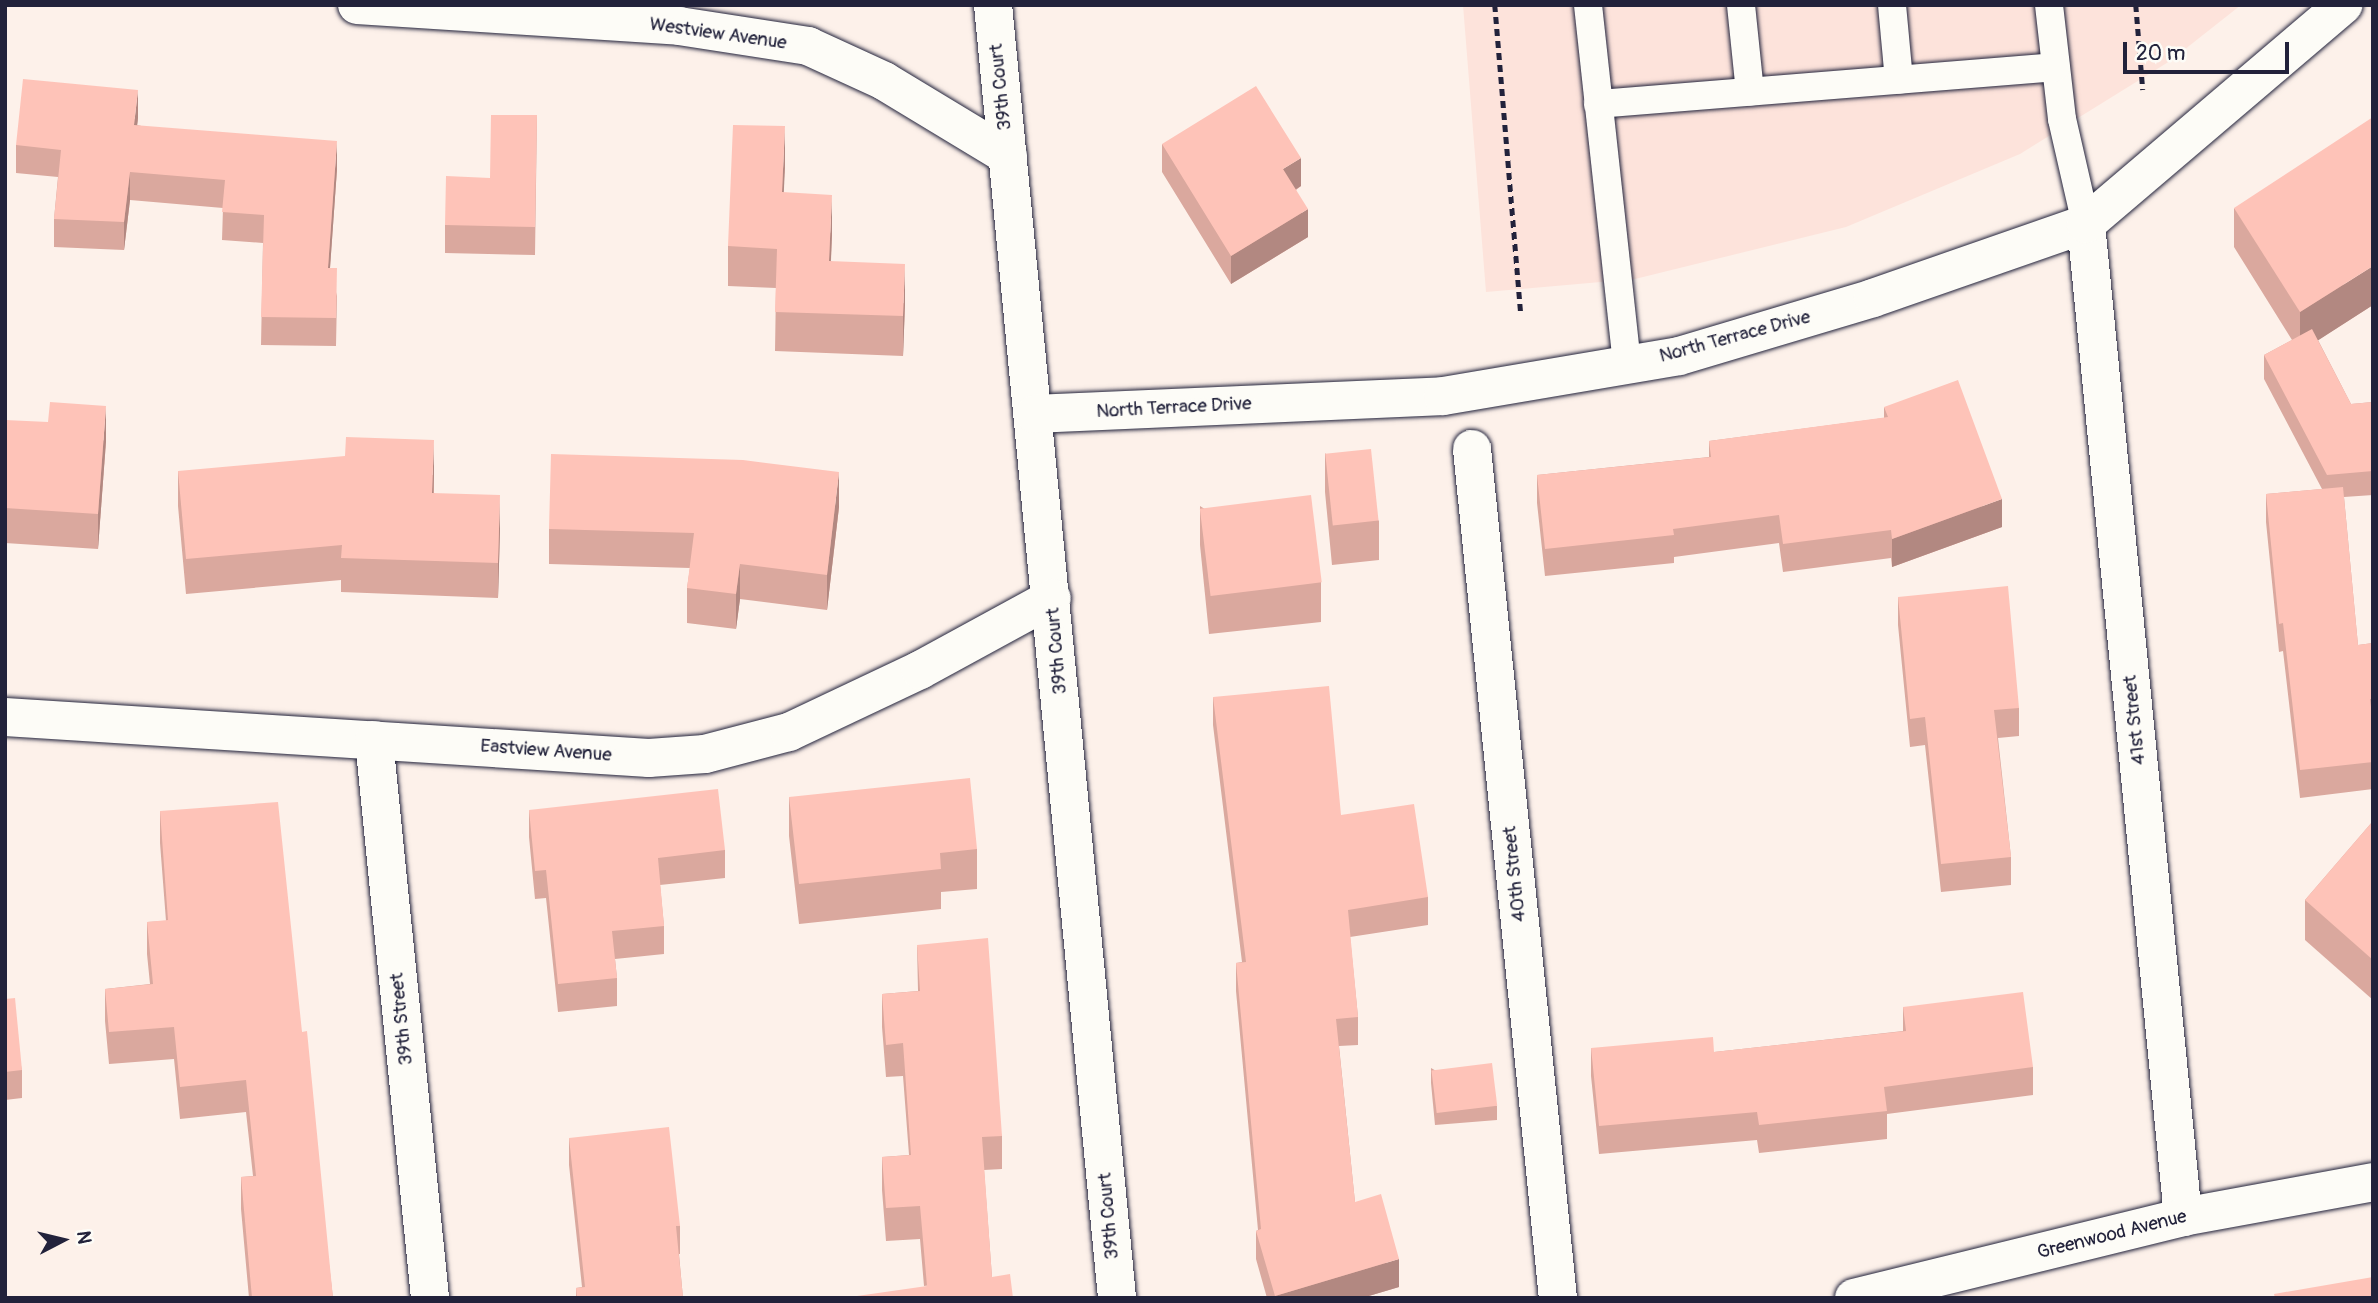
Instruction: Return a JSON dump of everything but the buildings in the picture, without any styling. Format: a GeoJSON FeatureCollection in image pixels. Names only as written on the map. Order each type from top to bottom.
{"type":"FeatureCollection","features":[{"type":"Feature","properties":{"kind":"street","name":"Westview Avenue"},"geometry":{"type":"LineString","coordinates":[[357,5],[679,26],[808,46],[884,81],[1008,156]]}},
{"type":"Feature","properties":{"kind":"street","name":"39th Court"},"geometry":{"type":"LineString","coordinates":[[993,5],[1035,414],[1117,1298]]}},
{"type":"Feature","properties":{"kind":"street","name":"North Terrace Drive"},"geometry":{"type":"LineString","coordinates":[[1035,414],[1443,396],[1679,356],[1873,298],[2085,224],[2343,5]]}},
{"type":"Feature","properties":{"kind":"street","name":"41st Street"},"geometry":{"type":"LineString","coordinates":[[2085,224],[2183,1217]]}},
{"type":"Feature","properties":{"kind":"street","name":"40th Street"},"geometry":{"type":"LineString","coordinates":[[1472,449],[1558,1298]]}},
{"type":"Feature","properties":{"kind":"street","name":"Eastview Avenue"},"geometry":{"type":"LineString","coordinates":[[5,717],[649,758],[748,746],[789,733],[920,670],[1052,598]]}},
{"type":"Feature","properties":{"kind":"street","name":"39th Street"},"geometry":{"type":"LineString","coordinates":[[374,740],[430,1298]]}},
{"type":"Feature","properties":{"kind":"street","name":"Greenwood Avenue"},"geometry":{"type":"LineString","coordinates":[[1854,1298],[2183,1217],[2373,1182]]}},
{"type":"Feature","properties":{"kind":"lane"},"geometry":{"type":"LineString","coordinates":[[1588,5],[1627,365]]}},
{"type":"Feature","properties":{"kind":"lane"},"geometry":{"type":"LineString","coordinates":[[1741,5],[1750,92]]}},
{"type":"Feature","properties":{"kind":"lane"},"geometry":{"type":"LineString","coordinates":[[1892,5],[1899,80]]}},
{"type":"Feature","properties":{"kind":"lane"},"geometry":{"type":"LineString","coordinates":[[2049,5],[2062,119],[2085,224]]}},
{"type":"Feature","properties":{"kind":"lane"},"geometry":{"type":"LineString","coordinates":[[1598,104],[2056,67]]}},
{"type":"Feature","properties":{"kind":"path"},"geometry":{"type":"LineString","coordinates":[[1495,5],[1521,315]]}},
{"type":"Feature","properties":{"kind":"path"},"geometry":{"type":"LineString","coordinates":[[2136,5],[2143,90]]}},
{"type":"Feature","properties":{"kind":"shaded area"},"geometry":{"type":"Polygon","coordinates":[[[1463,5],[2241,5],[2170,61],[2020,154],[1846,227],[1635,279],[1486,292],[1463,5]]]}}]}
